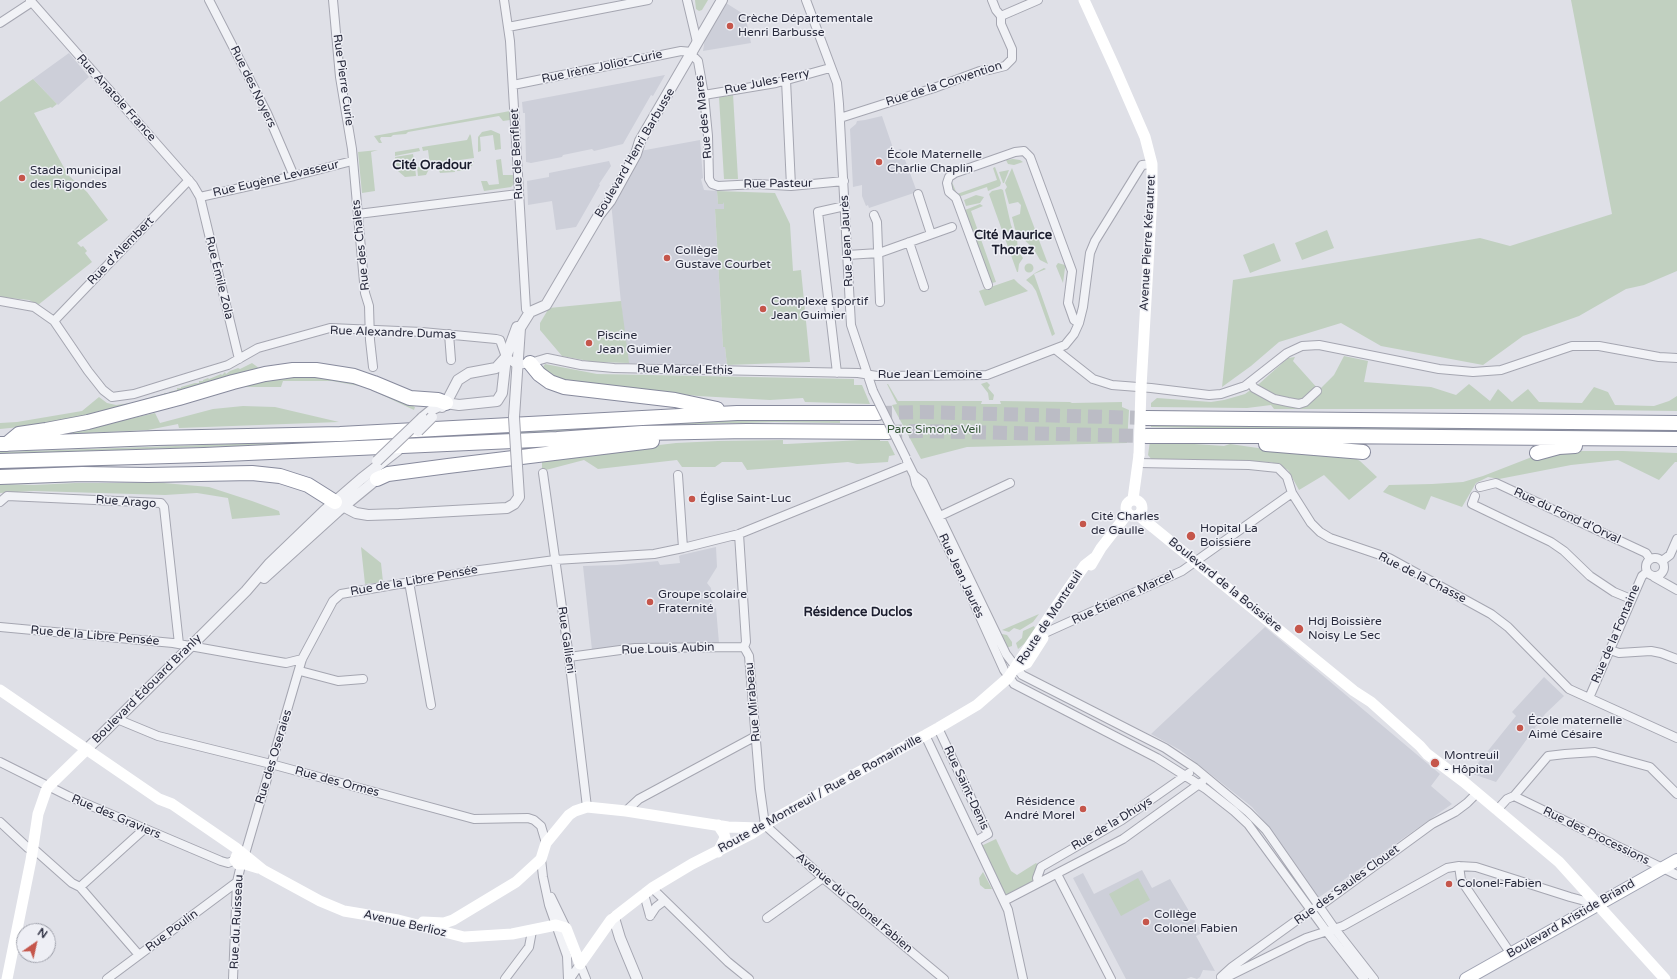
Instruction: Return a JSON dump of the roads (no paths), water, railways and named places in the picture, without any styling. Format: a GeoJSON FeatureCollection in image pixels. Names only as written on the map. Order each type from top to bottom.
{"type":"FeatureCollection","features":[{"type":"Feature","properties":{"kind":"highway"},"geometry":{"type":"LineString","coordinates":[[523,364],[550,382],[564,387],[675,400],[737,413]]}},
{"type":"Feature","properties":{"kind":"highway"},"geometry":{"type":"LineString","coordinates":[[4,444],[19,434],[88,422],[233,382],[266,374],[293,370],[316,370],[354,376],[410,398],[438,400],[446,403]]}},
{"type":"Feature","properties":{"kind":"highway"},"geometry":{"type":"LineString","coordinates":[[4,444],[156,438],[340,434],[737,413],[878,413]]}},
{"type":"Feature","properties":{"kind":"highway"},"geometry":{"type":"LineString","coordinates":[[1146,418],[1677,423]]}},
{"type":"Feature","properties":{"kind":"highway"},"geometry":{"type":"LineString","coordinates":[[377,479],[388,474],[606,446],[678,439],[690,431]]}},
{"type":"Feature","properties":{"kind":"highway"},"geometry":{"type":"LineString","coordinates":[[0,461],[204,455],[550,440],[690,431],[888,432]]}},
{"type":"Feature","properties":{"kind":"highway"},"geometry":{"type":"LineString","coordinates":[[1146,436],[1677,439]]}},
{"type":"Feature","properties":{"kind":"highway"},"geometry":{"type":"LineString","coordinates":[[1247,436],[1267,445],[1363,452]]}},
{"type":"Feature","properties":{"kind":"highway"},"geometry":{"type":"LineString","coordinates":[[1537,453],[1559,447],[1585,446],[1600,438]]}},
{"type":"Feature","properties":{"kind":"highway"},"geometry":{"type":"LineString","coordinates":[[82,474],[163,465],[198,465],[204,455]]}},
{"type":"Feature","properties":{"kind":"highway"},"geometry":{"type":"LineString","coordinates":[[0,477],[82,474],[173,475],[252,473],[280,476],[308,485],[340,504]]}},
{"type":"Feature","properties":{"kind":"main road","name":"Avenue Pierre Kérautret"},"geometry":{"type":"LineString","coordinates":[[1084,0],[1145,137],[1152,164],[1152,196],[1138,459],[1133,499],[1130,500],[1125,506],[1133,514]]}},
{"type":"Feature","properties":{"kind":"main road","name":"Boulevard de la Boissière"},"geometry":{"type":"LineString","coordinates":[[1133,514],[1196,561],[1354,692],[1371,702],[1428,754],[1567,869],[1666,979]]}},
{"type":"Feature","properties":{"kind":"main road","name":"Route de Montreuil"},"geometry":{"type":"LineString","coordinates":[[1016,668],[1021,657],[1085,565],[1094,558],[1133,514]]}},
{"type":"Feature","properties":{"kind":"main road","name":"Route de Montreuil"},"geometry":{"type":"LineString","coordinates":[[1016,668],[1027,663],[1073,594],[1094,558]]}},
{"type":"Feature","properties":{"kind":"main road","name":"Route de Montreuil / Rue de Romainville"},"geometry":{"type":"LineString","coordinates":[[580,964],[614,917],[648,891],[692,864],[753,833],[762,826],[977,705],[1008,678],[1016,668]]}},
{"type":"Feature","properties":{"kind":"main road"},"geometry":{"type":"LineString","coordinates":[[0,690],[159,799],[172,804],[223,839],[242,859]]}},
{"type":"Feature","properties":{"kind":"main road","name":"Boulevard Édouard Branly"},"geometry":{"type":"LineString","coordinates":[[48,787],[87,749]]}},
{"type":"Feature","properties":{"kind":"main road"},"geometry":{"type":"LineString","coordinates":[[7,979],[33,849],[38,814],[48,787]]}},
{"type":"Feature","properties":{"kind":"main road"},"geometry":{"type":"LineString","coordinates":[[398,920],[433,923],[453,920],[516,882],[541,859],[546,843],[569,816],[575,811],[587,807],[626,811],[718,825],[762,826]]}},
{"type":"Feature","properties":{"kind":"main road"},"geometry":{"type":"LineString","coordinates":[[718,825],[725,838],[718,852]]}},
{"type":"Feature","properties":{"kind":"main road","name":"Avenue Berlioz"},"geometry":{"type":"LineString","coordinates":[[242,859],[320,901],[344,911],[398,920],[456,936],[464,937],[512,934],[561,927]]}},
{"type":"Feature","properties":{"kind":"main road","name":"Boulevard Aristide Briand"},"geometry":{"type":"LineString","coordinates":[[1466,979],[1677,860]]}},
{"type":"Feature","properties":{"kind":"main road"},"geometry":{"type":"LineString","coordinates":[[453,920],[456,936]]}},
{"type":"Feature","properties":{"kind":"main road"},"geometry":{"type":"LineString","coordinates":[[561,927],[580,964]]}},
{"type":"Feature","properties":{"kind":"street","name":"Rue des Noyers"},"geometry":{"type":"LineString","coordinates":[[209,0],[267,113],[294,176]]}},
{"type":"Feature","properties":{"kind":"street","name":"Rue Pierre Curie"},"geometry":{"type":"LineString","coordinates":[[333,0],[340,77],[349,125],[352,160]]}},
{"type":"Feature","properties":{"kind":"street","name":"Rue de Benfleet"},"geometry":{"type":"LineString","coordinates":[[504,0],[513,85],[518,194],[526,309]]}},
{"type":"Feature","properties":{"kind":"street"},"geometry":{"type":"LineString","coordinates":[[508,27],[648,0]]}},
{"type":"Feature","properties":{"kind":"street"},"geometry":{"type":"LineString","coordinates":[[687,0],[697,42]]}},
{"type":"Feature","properties":{"kind":"street","name":"Boulevard Henri Barbusse"},"geometry":{"type":"LineString","coordinates":[[546,305],[610,201],[636,154],[640,141],[722,0]]}},
{"type":"Feature","properties":{"kind":"street","name":"Rue Jean Jaurès"},"geometry":{"type":"LineString","coordinates":[[806,0],[830,68],[837,83],[844,182],[851,325],[873,391],[907,462],[914,474],[922,482],[940,516],[1006,654],[1022,675],[1158,744],[1195,768],[1248,812],[1266,830],[1315,909]]}},
{"type":"Feature","properties":{"kind":"street","name":"Rue de la Convention"},"geometry":{"type":"LineString","coordinates":[[840,118],[934,88],[980,71],[1005,66],[1012,59],[1012,49],[1001,24],[1001,16],[996,10],[992,0]]}},
{"type":"Feature","properties":{"kind":"street"},"geometry":{"type":"LineString","coordinates":[[1001,16],[1038,0]]}},
{"type":"Feature","properties":{"kind":"street"},"geometry":{"type":"LineString","coordinates":[[0,24],[31,1]]}},
{"type":"Feature","properties":{"kind":"street","name":"Rue Anatole France"},"geometry":{"type":"LineString","coordinates":[[31,1],[189,180],[200,197]]}},
{"type":"Feature","properties":{"kind":"street","name":"Rue Irène Joliot-Curie"},"geometry":{"type":"LineString","coordinates":[[513,85],[676,52],[692,52]]}},
{"type":"Feature","properties":{"kind":"street","name":"Rue des Mares"},"geometry":{"type":"LineString","coordinates":[[692,52],[693,56],[698,61],[704,95],[708,136],[709,179],[712,184]]}},
{"type":"Feature","properties":{"kind":"street","name":"Rue Jules Ferry"},"geometry":{"type":"LineString","coordinates":[[704,95],[763,86],[830,68]]}},
{"type":"Feature","properties":{"kind":"street"},"geometry":{"type":"LineString","coordinates":[[786,80],[791,186]]}},
{"type":"Feature","properties":{"kind":"street"},"geometry":{"type":"LineString","coordinates":[[988,285],[956,198],[949,192],[947,183],[949,177],[955,173],[1015,152],[1024,151],[1030,157],[1072,271],[1068,303],[1074,320],[1079,323]]}},
{"type":"Feature","properties":{"kind":"street","name":"Rue Eugène Levasseur"},"geometry":{"type":"LineString","coordinates":[[200,197],[294,176],[352,160]]}},
{"type":"Feature","properties":{"kind":"street","name":"Rue des Chalets"},"geometry":{"type":"LineString","coordinates":[[352,160],[365,293],[369,306],[373,366]]}},
{"type":"Feature","properties":{"kind":"street","name":"Rue Jean Lemoine"},"geometry":{"type":"LineString","coordinates":[[868,374],[877,376],[987,375],[1065,346],[1074,334],[1079,323],[1083,307],[1090,253],[1095,241],[1142,165],[1152,164]]}},
{"type":"Feature","properties":{"kind":"street","name":"Rue d'Alembert"},"geometry":{"type":"LineString","coordinates":[[54,321],[189,180]]}},
{"type":"Feature","properties":{"kind":"street","name":"Rue Pasteur"},"geometry":{"type":"LineString","coordinates":[[712,184],[718,186],[757,184],[791,186],[844,182]]}},
{"type":"Feature","properties":{"kind":"street"},"geometry":{"type":"LineString","coordinates":[[358,214],[518,194]]}},
{"type":"Feature","properties":{"kind":"street"},"geometry":{"type":"LineString","coordinates":[[918,194],[931,234]]}},
{"type":"Feature","properties":{"kind":"street","name":"Rue Émile Zola"},"geometry":{"type":"LineString","coordinates":[[200,197],[239,359]]}},
{"type":"Feature","properties":{"kind":"street"},"geometry":{"type":"LineString","coordinates":[[837,373],[818,212],[845,206]]}},
{"type":"Feature","properties":{"kind":"street"},"geometry":{"type":"LineString","coordinates":[[874,215],[877,222],[880,302]]}},
{"type":"Feature","properties":{"kind":"street"},"geometry":{"type":"LineString","coordinates":[[847,255],[878,253],[952,227]]}},
{"type":"Feature","properties":{"kind":"street"},"geometry":{"type":"LineString","coordinates":[[909,242],[924,287]]}},
{"type":"Feature","properties":{"kind":"street"},"geometry":{"type":"LineString","coordinates":[[0,301],[34,307],[54,321]]}},
{"type":"Feature","properties":{"kind":"street"},"geometry":{"type":"LineString","coordinates":[[497,401],[502,393],[506,357],[513,335],[526,309],[546,305]]}},
{"type":"Feature","properties":{"kind":"street"},"geometry":{"type":"LineString","coordinates":[[340,504],[356,513],[399,514],[507,508],[514,504],[519,497],[514,412],[523,364],[520,328],[530,312],[546,305]]}},
{"type":"Feature","properties":{"kind":"street","name":"Rue Alexandre Dumas"},"geometry":{"type":"LineString","coordinates":[[54,321],[99,385],[112,397],[134,394],[205,372],[239,359],[258,348],[330,328],[448,334],[500,340],[506,357]]}},
{"type":"Feature","properties":{"kind":"street"},"geometry":{"type":"LineString","coordinates":[[448,334],[451,360]]}},
{"type":"Feature","properties":{"kind":"street"},"geometry":{"type":"LineString","coordinates":[[1056,349],[1093,379],[1112,385],[1209,395],[1221,394],[1245,386],[1259,375],[1268,362],[1285,349],[1302,343],[1320,342],[1441,365],[1443,369],[1473,372],[1501,370],[1561,348],[1585,345],[1615,348],[1659,357],[1677,358]]}},
{"type":"Feature","properties":{"kind":"street"},"geometry":{"type":"LineString","coordinates":[[506,357],[523,364]]}},
{"type":"Feature","properties":{"kind":"street"},"geometry":{"type":"LineString","coordinates":[[446,403],[458,380],[469,373],[496,368],[506,357]]}},
{"type":"Feature","properties":{"kind":"street","name":"Rue Marcel Ethis"},"geometry":{"type":"LineString","coordinates":[[523,364],[547,358],[581,365],[614,368],[868,374]]}},
{"type":"Feature","properties":{"kind":"street"},"geometry":{"type":"LineString","coordinates":[[1250,382],[1254,388],[1274,399],[1299,404],[1305,402],[1318,392]]}},
{"type":"Feature","properties":{"kind":"street"},"geometry":{"type":"LineString","coordinates":[[340,504],[361,479],[398,450],[433,409],[446,403],[459,405],[497,401],[514,412]]}},
{"type":"Feature","properties":{"kind":"street"},"geometry":{"type":"LineString","coordinates":[[384,461],[427,417]]}},
{"type":"Feature","properties":{"kind":"street","name":"Rue de la Chasse"},"geometry":{"type":"LineString","coordinates":[[1138,459],[1278,468],[1286,477],[1292,493],[1311,523],[1320,532],[1330,538],[1389,558],[1491,614],[1508,627],[1569,689],[1677,738]]}},
{"type":"Feature","properties":{"kind":"street"},"geometry":{"type":"LineString","coordinates":[[384,461],[405,472]]}},
{"type":"Feature","properties":{"kind":"street","name":"Rue de la Libre Pensée"},"geometry":{"type":"LineString","coordinates":[[0,627],[180,644],[286,663],[302,659],[333,601],[340,594],[480,570],[555,560],[654,554],[683,548],[739,534],[907,462]]}},
{"type":"Feature","properties":{"kind":"street","name":"Rue Gallieni"},"geometry":{"type":"LineString","coordinates":[[543,473],[569,657],[587,807]]}},
{"type":"Feature","properties":{"kind":"street","name":"Rue Jean Jaurès"},"geometry":{"type":"LineString","coordinates":[[914,474],[916,484],[959,570],[1008,678]]}},
{"type":"Feature","properties":{"kind":"street"},"geometry":{"type":"LineString","coordinates":[[678,475],[683,548]]}},
{"type":"Feature","properties":{"kind":"street"},"geometry":{"type":"LineString","coordinates":[[340,504],[377,479]]}},
{"type":"Feature","properties":{"kind":"street"},"geometry":{"type":"LineString","coordinates":[[940,516],[1010,483]]}},
{"type":"Feature","properties":{"kind":"street","name":"Rue du Fond d'Orval"},"geometry":{"type":"LineString","coordinates":[[1480,487],[1496,483],[1646,553],[1650,559]]}},
{"type":"Feature","properties":{"kind":"street","name":"Rue Étienne Marcel"},"geometry":{"type":"LineString","coordinates":[[1048,632],[1182,571],[1292,493]]}},
{"type":"Feature","properties":{"kind":"street","name":"Rue Arago"},"geometry":{"type":"LineString","coordinates":[[0,502],[7,496],[161,503],[164,507],[180,644]]}},
{"type":"Feature","properties":{"kind":"street"},"geometry":{"type":"LineString","coordinates":[[1475,496],[1472,504],[1551,542],[1564,551],[1590,576],[1608,588],[1631,599]]}},
{"type":"Feature","properties":{"kind":"street","name":"Boulevard Édouard Branly"},"geometry":{"type":"LineString","coordinates":[[87,749],[191,646],[246,590],[270,563],[340,504]]}},
{"type":"Feature","properties":{"kind":"street","name":"Rue Mirabeau"},"geometry":{"type":"LineString","coordinates":[[739,534],[746,642],[744,646],[750,656],[762,826]]}},
{"type":"Feature","properties":{"kind":"street"},"geometry":{"type":"LineString","coordinates":[[1662,561],[1670,555],[1677,538]]}},
{"type":"Feature","properties":{"kind":"street"},"geometry":{"type":"LineString","coordinates":[[1657,558],[1662,561],[1664,569],[1654,575],[1646,564],[1650,559],[1657,558]]}},
{"type":"Feature","properties":{"kind":"street","name":"Rue de la Fontaine"},"geometry":{"type":"LineString","coordinates":[[1588,698],[1642,576],[1654,575],[1677,590]]}},
{"type":"Feature","properties":{"kind":"street"},"geometry":{"type":"LineString","coordinates":[[409,582],[431,705]]}},
{"type":"Feature","properties":{"kind":"street","name":"Rue Louis Aubin"},"geometry":{"type":"LineString","coordinates":[[569,657],[635,648],[744,646]]}},
{"type":"Feature","properties":{"kind":"street"},"geometry":{"type":"LineString","coordinates":[[1610,650],[1619,653],[1651,651],[1677,659]]}},
{"type":"Feature","properties":{"kind":"street","name":"Rue des Oseraies"},"geometry":{"type":"LineString","coordinates":[[242,859],[300,670],[302,659]]}},
{"type":"Feature","properties":{"kind":"street"},"geometry":{"type":"LineString","coordinates":[[300,670],[338,681],[363,679]]}},
{"type":"Feature","properties":{"kind":"street"},"geometry":{"type":"LineString","coordinates":[[1008,678],[1018,687],[1157,758],[1224,803],[1248,824],[1315,909],[1364,979]]}},
{"type":"Feature","properties":{"kind":"street","name":"Rue des Ormes"},"geometry":{"type":"LineString","coordinates":[[117,720],[158,736],[271,764],[474,819],[528,818],[534,820],[541,826],[546,843]]}},
{"type":"Feature","properties":{"kind":"street","name":"Rue Saint-Denis"},"geometry":{"type":"LineString","coordinates":[[938,728],[988,834],[976,841]]}},
{"type":"Feature","properties":{"kind":"street","name":"Rue Saint-Denis"},"geometry":{"type":"LineString","coordinates":[[925,735],[1004,901],[1014,934],[1023,979]]}},
{"type":"Feature","properties":{"kind":"street"},"geometry":{"type":"LineString","coordinates":[[626,811],[639,799],[756,736]]}},
{"type":"Feature","properties":{"kind":"street"},"geometry":{"type":"LineString","coordinates":[[1497,810],[1507,798],[1514,796],[1548,756],[1595,752],[1650,767],[1677,794]]}},
{"type":"Feature","properties":{"kind":"street","name":"Rue des Graviers"},"geometry":{"type":"LineString","coordinates":[[0,762],[48,787],[221,861],[228,863],[242,859]]}},
{"type":"Feature","properties":{"kind":"street","name":"Rue de la Dhuys"},"geometry":{"type":"LineString","coordinates":[[1038,883],[1037,878],[1041,867],[1122,820],[1186,777],[1195,768]]}},
{"type":"Feature","properties":{"kind":"street","name":"Rue de la Dhuys"},"geometry":{"type":"LineString","coordinates":[[1004,901],[1123,840],[1207,778]]}},
{"type":"Feature","properties":{"kind":"street","name":"Rue des Saules Clouet"},"geometry":{"type":"LineString","coordinates":[[1218,979],[1232,967],[1432,824],[1455,812],[1477,793]]}},
{"type":"Feature","properties":{"kind":"street","name":"Rue des Processions"},"geometry":{"type":"LineString","coordinates":[[1514,796],[1677,875]]}},
{"type":"Feature","properties":{"kind":"street"},"geometry":{"type":"LineString","coordinates":[[0,822],[28,848],[33,849],[72,883],[80,887],[139,955]]}},
{"type":"Feature","properties":{"kind":"street","name":"Avenue du Colonel Fabien"},"geometry":{"type":"LineString","coordinates":[[762,826],[944,979]]}},
{"type":"Feature","properties":{"kind":"street"},"geometry":{"type":"LineString","coordinates":[[80,887],[142,831],[143,828]]}},
{"type":"Feature","properties":{"kind":"street","name":"Rue du Ruisseau"},"geometry":{"type":"LineString","coordinates":[[233,979],[236,882],[242,859]]}},
{"type":"Feature","properties":{"kind":"street"},"geometry":{"type":"LineString","coordinates":[[541,859],[549,905],[561,927],[567,956],[569,979]]}},
{"type":"Feature","properties":{"kind":"street"},"geometry":{"type":"LineString","coordinates":[[1460,866],[1461,880],[1510,954]]}},
{"type":"Feature","properties":{"kind":"street"},"geometry":{"type":"LineString","coordinates":[[1224,979],[1306,938],[1331,931],[1447,868],[1460,866],[1476,867],[1570,897],[1597,904]]}},
{"type":"Feature","properties":{"kind":"street"},"geometry":{"type":"LineString","coordinates":[[1057,874],[1111,979]]}},
{"type":"Feature","properties":{"kind":"street"},"geometry":{"type":"LineString","coordinates":[[767,918],[823,878]]}},
{"type":"Feature","properties":{"kind":"street","name":"Rue Poulin"},"geometry":{"type":"LineString","coordinates":[[108,979],[236,882]]}},
{"type":"Feature","properties":{"kind":"street"},"geometry":{"type":"LineString","coordinates":[[648,891],[664,901],[728,962],[749,979]]}},
{"type":"Feature","properties":{"kind":"street"},"geometry":{"type":"LineString","coordinates":[[648,891],[650,916],[656,907],[664,901]]}},
{"type":"Feature","properties":{"kind":"street"},"geometry":{"type":"LineString","coordinates":[[614,917],[620,938],[637,979]]}},
{"type":"Feature","properties":{"kind":"street"},"geometry":{"type":"LineString","coordinates":[[505,979],[529,947],[532,931]]}},
{"type":"Feature","properties":{"kind":"street"},"geometry":{"type":"LineString","coordinates":[[1331,931],[1374,979]]}},
{"type":"Feature","properties":{"kind":"street"},"geometry":{"type":"LineString","coordinates":[[569,979],[580,964]]}},
{"type":"Feature","properties":{"kind":"street"},"geometry":{"type":"LineString","coordinates":[[580,964],[586,979]]}},
{"type":"Feature","properties":{"kind":"tunnel"},"geometry":{"type":"LineString","coordinates":[[878,413],[920,412],[1146,418]]}},
{"type":"Feature","properties":{"kind":"tunnel"},"geometry":{"type":"LineString","coordinates":[[888,432],[920,431],[1146,436]]}},
{"type":"Feature","properties":{"kind":"place","name":"Crèche Départementale Henri Barbusse"},"geometry":{"type":"Point","coordinates":[730,26]}},
{"type":"Feature","properties":{"kind":"place","name":"École Maternelle Charlie Chaplin"},"geometry":{"type":"Point","coordinates":[879,162]}},
{"type":"Feature","properties":{"kind":"place","name":"Stade municipal des Rigondes"},"geometry":{"type":"Point","coordinates":[22,178]}},
{"type":"Feature","properties":{"kind":"place","name":"Collège Gustave Courbet"},"geometry":{"type":"Point","coordinates":[667,258]}},
{"type":"Feature","properties":{"kind":"place","name":"Complexe sportif Jean Guimier"},"geometry":{"type":"Point","coordinates":[763,309]}},
{"type":"Feature","properties":{"kind":"place","name":"Piscine Jean Guimier"},"geometry":{"type":"Point","coordinates":[589,343]}},
{"type":"Feature","properties":{"kind":"place","name":"Église Saint-Luc"},"geometry":{"type":"Point","coordinates":[692,499]}},
{"type":"Feature","properties":{"kind":"place","name":"Cité Charles de Gaulle"},"geometry":{"type":"Point","coordinates":[1083,524]}},
{"type":"Feature","properties":{"kind":"place","name":"Hopital La Boissiere"},"geometry":{"type":"Point","coordinates":[1191,536]}},
{"type":"Feature","properties":{"kind":"place","name":"Groupe scolaire Fraternité"},"geometry":{"type":"Point","coordinates":[650,602]}},
{"type":"Feature","properties":{"kind":"place","name":"Hdj Boissière Noisy Le Sec"},"geometry":{"type":"Point","coordinates":[1299,629]}},
{"type":"Feature","properties":{"kind":"place","name":"École maternelle Aimé Césaire"},"geometry":{"type":"Point","coordinates":[1520,728]}},
{"type":"Feature","properties":{"kind":"place","name":"Montreuil - Hôpital"},"geometry":{"type":"Point","coordinates":[1435,763]}},
{"type":"Feature","properties":{"kind":"place","name":"Résidence André Morel"},"geometry":{"type":"Point","coordinates":[1083,809]}},
{"type":"Feature","properties":{"kind":"place","name":"Colonel-Fabien"},"geometry":{"type":"Point","coordinates":[1449,884]}},
{"type":"Feature","properties":{"kind":"place","name":"Collège Colonel Fabien"},"geometry":{"type":"Point","coordinates":[1146,922]}},
{"type":"Feature","properties":{"kind":"district","name":"Cité Oradour"},"geometry":{"type":"Point","coordinates":[432,166]}},
{"type":"Feature","properties":{"kind":"district","name":"Cité Maurice Thorez"},"geometry":{"type":"Point","coordinates":[1013,244]}},
{"type":"Feature","properties":{"kind":"district","name":"Résidence Duclos"},"geometry":{"type":"Point","coordinates":[858,613]}},
{"type":"Feature","properties":{"kind":"park label","name":"Parc Simone Veil"},"geometry":{"type":"Point","coordinates":[934,430]}}]}
